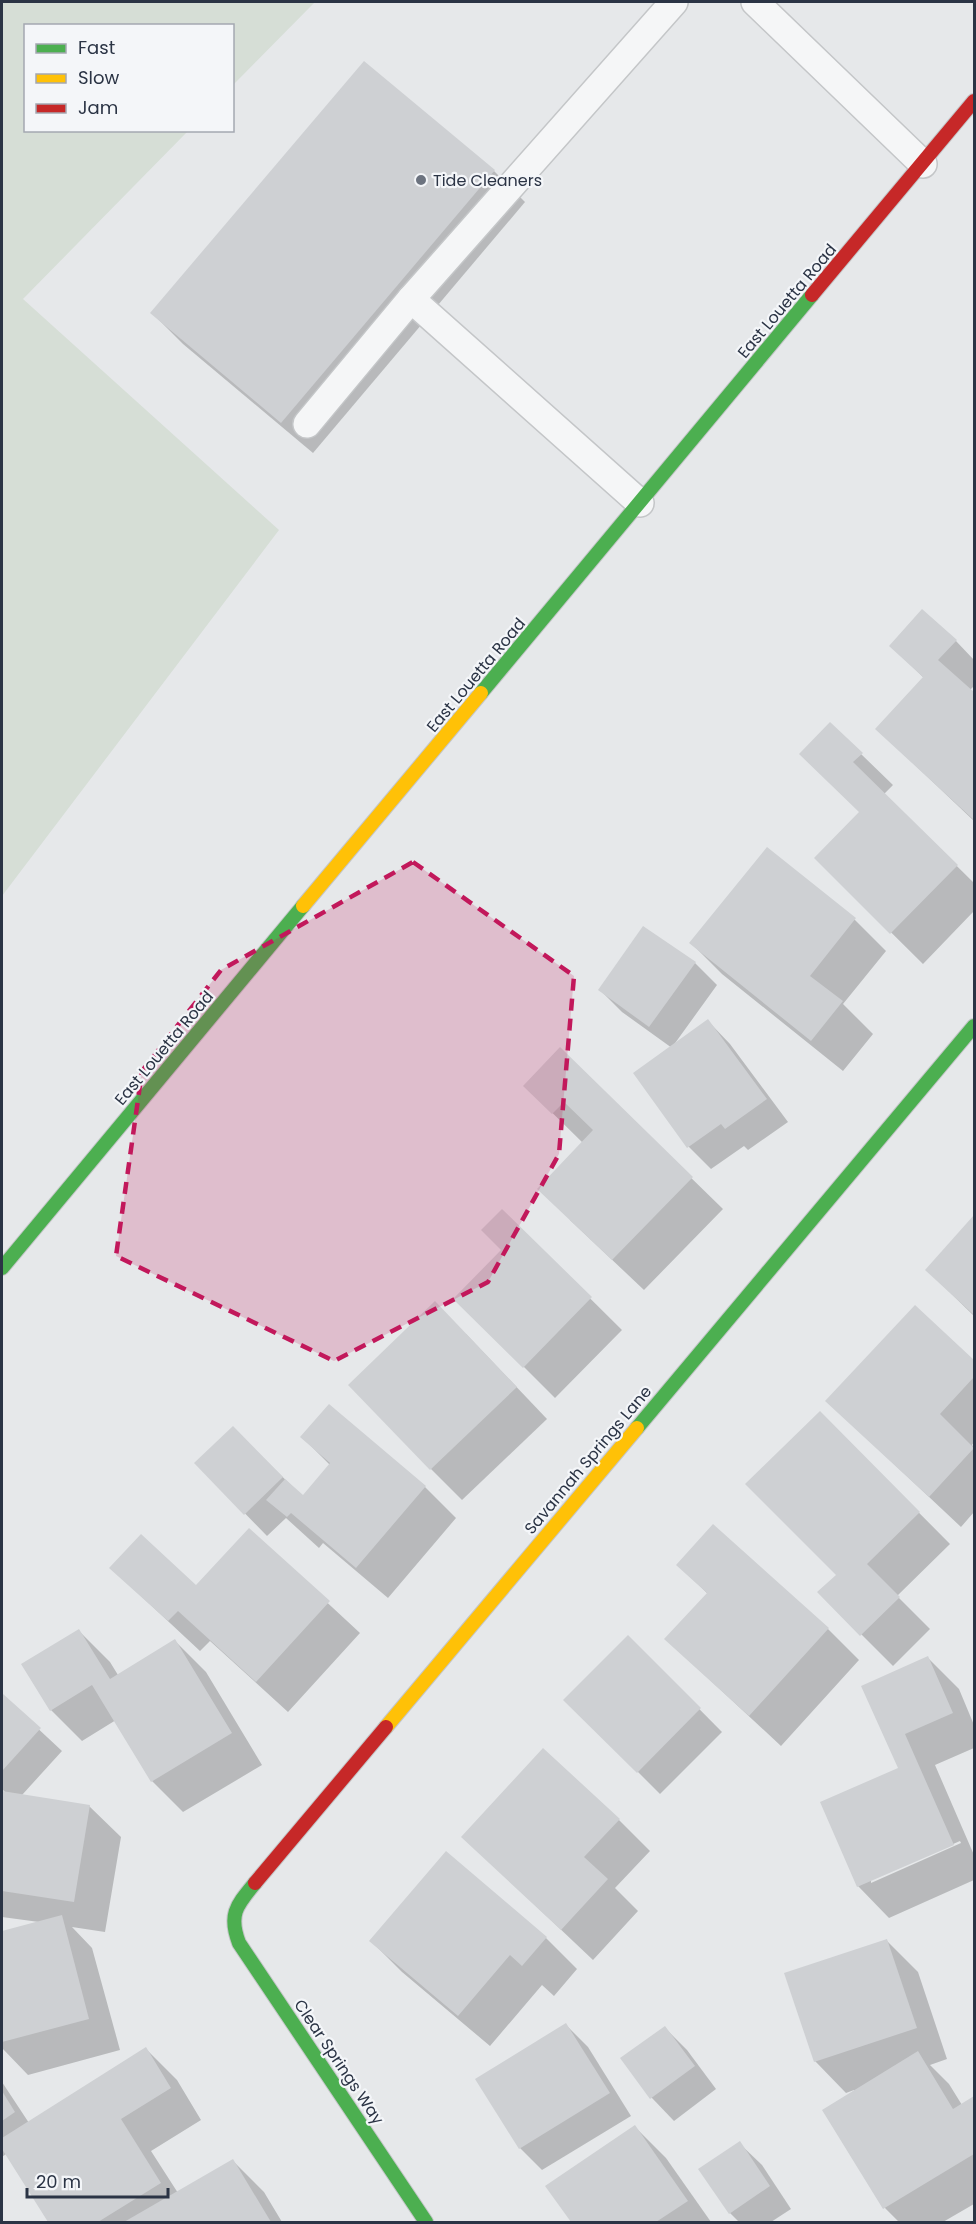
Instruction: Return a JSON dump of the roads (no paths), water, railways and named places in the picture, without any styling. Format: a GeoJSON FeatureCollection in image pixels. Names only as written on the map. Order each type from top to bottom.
{"type":"FeatureCollection","features":[{"type":"Feature","properties":{"kind":"main road","name":"East Louetta Road"},"geometry":{"type":"LineString","coordinates":[[2,1268],[975,101]]}},
{"type":"Feature","properties":{"kind":"main road","name":"Savannah Springs Lane"},"geometry":{"type":"LineString","coordinates":[[233,1918],[240,1898],[975,1026]]}},
{"type":"Feature","properties":{"kind":"main road","name":"Clear Springs Way"},"geometry":{"type":"LineString","coordinates":[[233,1918],[239,1942],[426,2223]]}},
{"type":"Feature","properties":{"kind":"lane"},"geometry":{"type":"LineString","coordinates":[[307,424],[411,299],[674,2]]}},
{"type":"Feature","properties":{"kind":"lane"},"geometry":{"type":"LineString","coordinates":[[755,2],[923,164]]}},
{"type":"Feature","properties":{"kind":"lane"},"geometry":{"type":"LineString","coordinates":[[411,299],[640,503]]}},
{"type":"Feature","properties":{"kind":"place","name":"Tide Cleaners"},"geometry":{"type":"Point","coordinates":[421,180]}}]}
